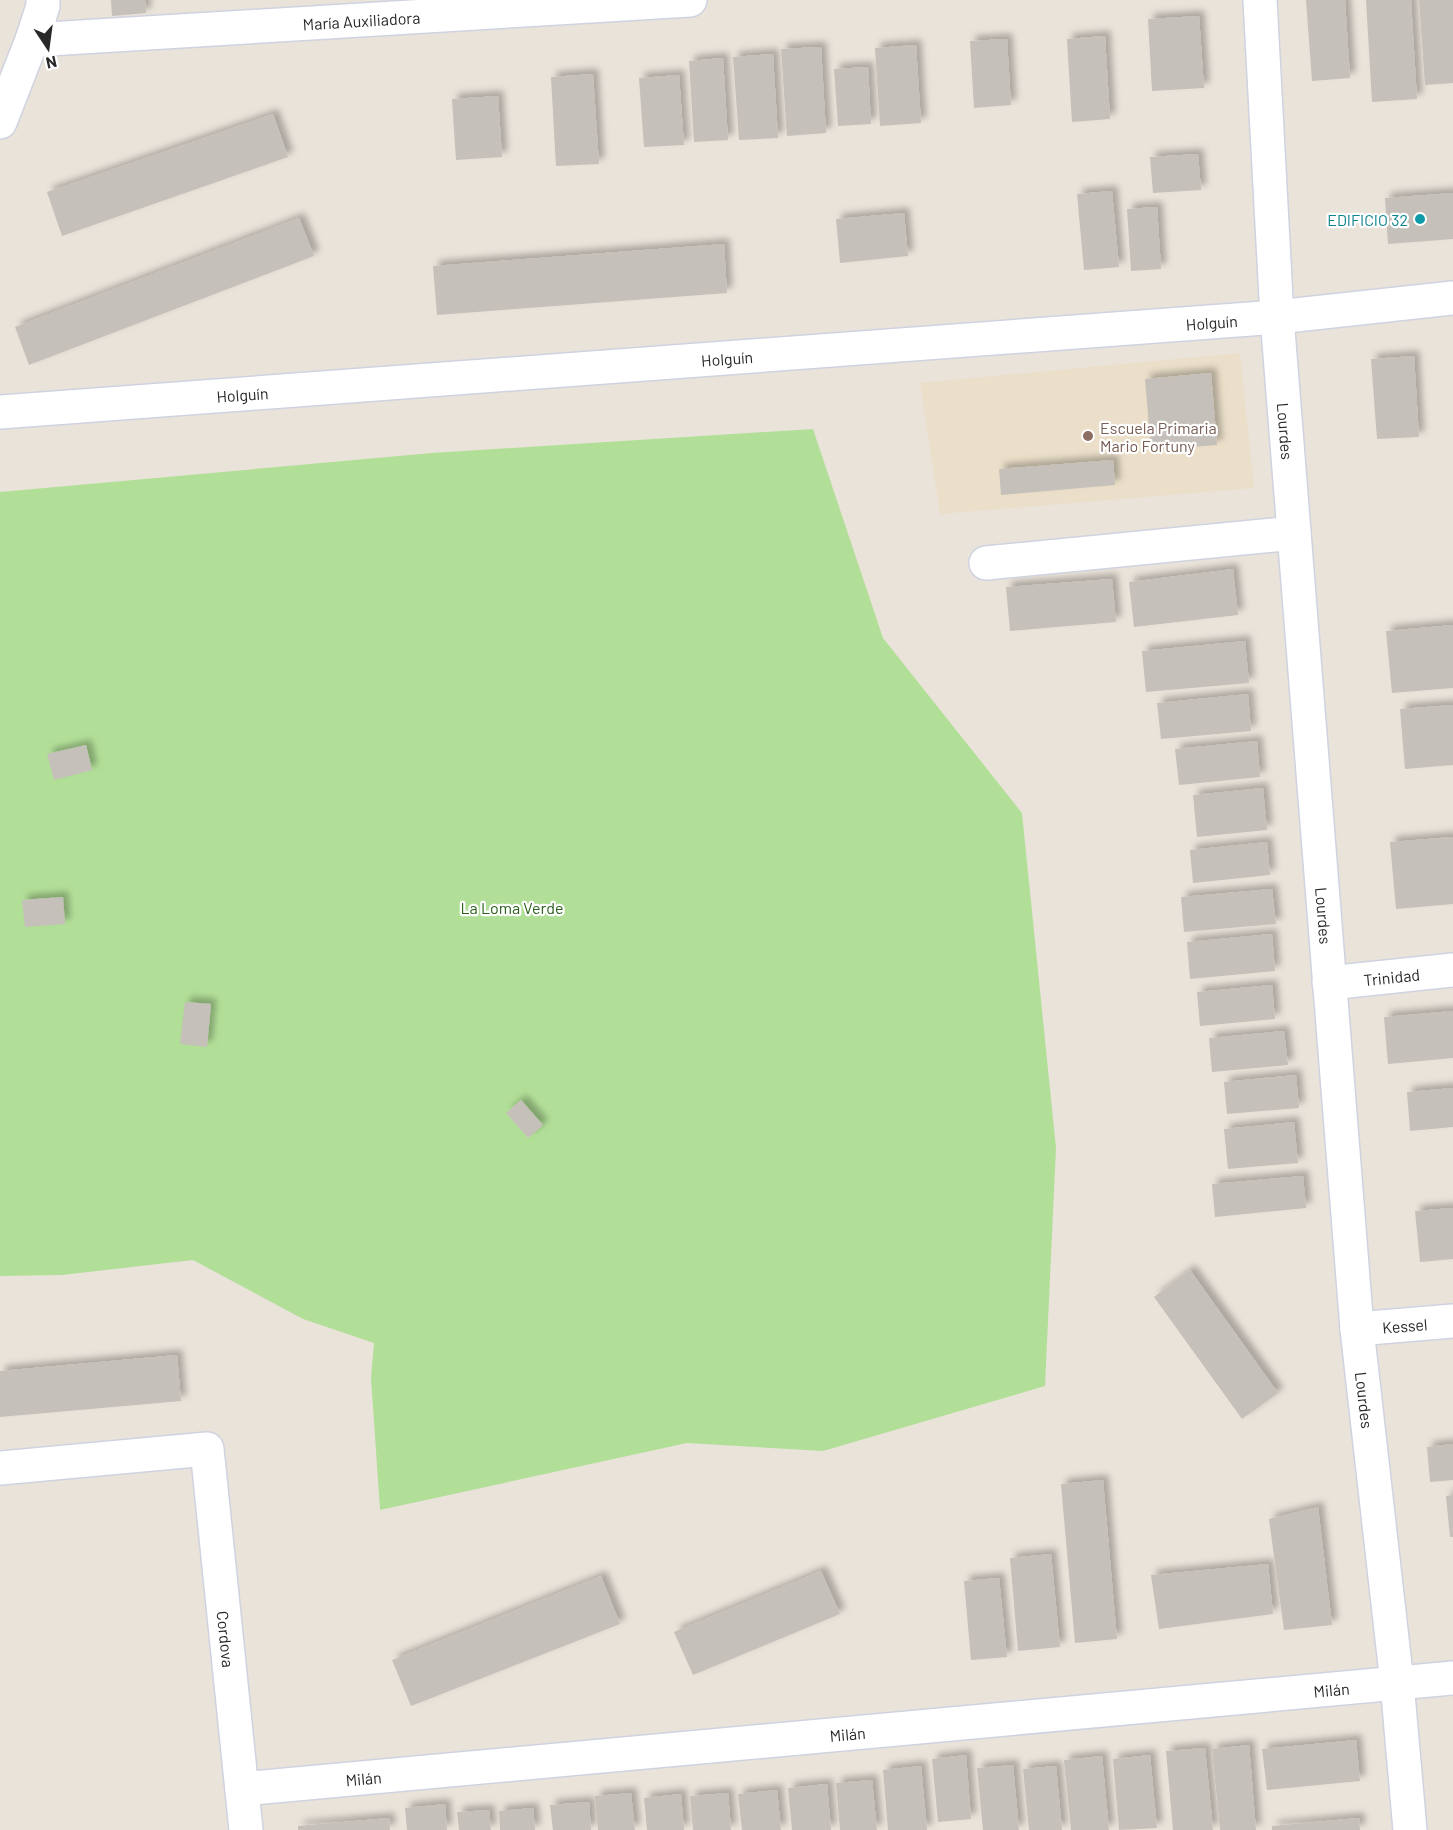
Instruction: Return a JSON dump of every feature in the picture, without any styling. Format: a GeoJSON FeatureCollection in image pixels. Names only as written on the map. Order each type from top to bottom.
{"type":"FeatureCollection","features":[{"type":"Feature","properties":{"kind":"street"},"geometry":{"type":"LineString","coordinates":[[0,122],[32,40],[43,0]]}},
{"type":"Feature","properties":{"kind":"street","name":"María Auxiliadora"},"geometry":{"type":"LineString","coordinates":[[32,40],[690,0]]}},
{"type":"Feature","properties":{"kind":"street","name":"Lourdes"},"geometry":{"type":"LineString","coordinates":[[1260,0],[1277,317],[1357,1329],[1397,1683],[1410,1830]]}},
{"type":"Feature","properties":{"kind":"street","name":"Holguín"},"geometry":{"type":"LineString","coordinates":[[0,412],[1277,317],[1453,297]]}},
{"type":"Feature","properties":{"kind":"street"},"geometry":{"type":"LineString","coordinates":[[986,563],[1294,532]]}},
{"type":"Feature","properties":{"kind":"street","name":"Trinidad"},"geometry":{"type":"LineString","coordinates":[[1329,983],[1453,970]]}},
{"type":"Feature","properties":{"kind":"street","name":"Kessel"},"geometry":{"type":"LineString","coordinates":[[1357,1329],[1453,1321]]}},
{"type":"Feature","properties":{"kind":"street","name":"Cordova"},"geometry":{"type":"LineString","coordinates":[[0,1467],[207,1449],[246,1830]]}},
{"type":"Feature","properties":{"kind":"street","name":"Milán"},"geometry":{"type":"LineString","coordinates":[[242,1789],[1453,1678]]}},
{"type":"Feature","properties":{"kind":"shaded area","name":"Escuela Primaria Mario Fortuny"},"geometry":{"type":"Polygon","coordinates":[[[1240,353],[1254,488],[940,514],[920,383],[1240,353]]]}},
{"type":"Feature","properties":{"kind":"green space","name":"La Loma Verde"},"geometry":{"type":"Polygon","coordinates":[[[813,429],[883,638],[1022,813],[1056,1148],[1045,1386],[823,1451],[687,1443],[380,1510],[371,1378],[374,1343],[303,1319],[193,1260],[62,1275],[0,1276],[0,492],[432,453],[813,429]]]}},
{"type":"Feature","properties":{"kind":"building"},"geometry":{"type":"Polygon","coordinates":[[[111,0],[145,0],[146,13],[112,16],[111,0]]]}},
{"type":"Feature","properties":{"kind":"building"},"geometry":{"type":"Polygon","coordinates":[[[1306,0],[1345,0],[1350,78],[1312,81],[1306,0]]]}},
{"type":"Feature","properties":{"kind":"building"},"geometry":{"type":"Polygon","coordinates":[[[1366,0],[1411,0],[1417,99],[1372,102],[1366,0]]]}},
{"type":"Feature","properties":{"kind":"building"},"geometry":{"type":"Polygon","coordinates":[[[1419,0],[1453,0],[1453,83],[1425,85],[1419,0]]]}},
{"type":"Feature","properties":{"kind":"building"},"geometry":{"type":"Polygon","coordinates":[[[1199,16],[1204,88],[1152,91],[1148,19],[1199,16]]]}},
{"type":"Feature","properties":{"kind":"building"},"geometry":{"type":"Polygon","coordinates":[[[1105,36],[1110,119],[1072,122],[1067,39],[1105,36]]]}},
{"type":"Feature","properties":{"kind":"building"},"geometry":{"type":"Polygon","coordinates":[[[1007,39],[1011,105],[974,108],[970,41],[1007,39]]]}},
{"type":"Feature","properties":{"kind":"building"},"geometry":{"type":"Polygon","coordinates":[[[916,45],[921,123],[880,126],[875,48],[916,45]]]}},
{"type":"Feature","properties":{"kind":"building"},"geometry":{"type":"Polygon","coordinates":[[[821,47],[826,133],[787,136],[781,49],[821,47]]]}},
{"type":"Feature","properties":{"kind":"building"},"geometry":{"type":"Polygon","coordinates":[[[773,54],[778,138],[739,140],[733,57],[773,54]]]}},
{"type":"Feature","properties":{"kind":"building"},"geometry":{"type":"Polygon","coordinates":[[[723,58],[728,140],[694,142],[689,61],[723,58]]]}},
{"type":"Feature","properties":{"kind":"building"},"geometry":{"type":"Polygon","coordinates":[[[868,67],[871,124],[838,126],[834,69],[868,67]]]}},
{"type":"Feature","properties":{"kind":"building"},"geometry":{"type":"Polygon","coordinates":[[[593,74],[599,164],[556,166],[551,77],[593,74]]]}},
{"type":"Feature","properties":{"kind":"building"},"geometry":{"type":"Polygon","coordinates":[[[679,75],[684,145],[644,147],[639,78],[679,75]]]}},
{"type":"Feature","properties":{"kind":"building"},"geometry":{"type":"Polygon","coordinates":[[[498,96],[502,157],[456,160],[452,99],[498,96]]]}},
{"type":"Feature","properties":{"kind":"building"},"geometry":{"type":"Polygon","coordinates":[[[273,114],[288,157],[62,236],[47,192],[273,114]]]}},
{"type":"Feature","properties":{"kind":"building"},"geometry":{"type":"Polygon","coordinates":[[[1198,154],[1201,190],[1153,193],[1150,157],[1198,154]]]}},
{"type":"Feature","properties":{"kind":"building"},"geometry":{"type":"Polygon","coordinates":[[[1112,191],[1119,267],[1084,270],[1077,194],[1112,191]]]}},
{"type":"Feature","properties":{"kind":"building","name":"EDIFICIO 32"},"geometry":{"type":"Polygon","coordinates":[[[1453,193],[1453,239],[1388,244],[1385,198],[1453,193]]]}},
{"type":"Feature","properties":{"kind":"building"},"geometry":{"type":"Polygon","coordinates":[[[1157,207],[1161,269],[1131,271],[1127,209],[1157,207]]]}},
{"type":"Feature","properties":{"kind":"building"},"geometry":{"type":"Polygon","coordinates":[[[904,213],[908,256],[840,263],[836,219],[904,213]]]}},
{"type":"Feature","properties":{"kind":"building"},"geometry":{"type":"Polygon","coordinates":[[[299,218],[314,256],[29,365],[15,327],[299,218]]]}},
{"type":"Feature","properties":{"kind":"building"},"geometry":{"type":"Polygon","coordinates":[[[724,244],[727,293],[437,315],[433,266],[724,244]]]}},
{"type":"Feature","properties":{"kind":"building"},"geometry":{"type":"Polygon","coordinates":[[[1414,356],[1419,437],[1377,439],[1371,359],[1414,356]]]}},
{"type":"Feature","properties":{"kind":"building"},"geometry":{"type":"Polygon","coordinates":[[[1211,373],[1217,445],[1151,450],[1145,379],[1211,373]]]}},
{"type":"Feature","properties":{"kind":"building"},"geometry":{"type":"Polygon","coordinates":[[[1113,460],[1115,485],[1001,495],[999,469],[1113,460]]]}},
{"type":"Feature","properties":{"kind":"building"},"geometry":{"type":"Polygon","coordinates":[[[1233,569],[1238,615],[1134,627],[1129,582],[1233,569]]]}},
{"type":"Feature","properties":{"kind":"building"},"geometry":{"type":"Polygon","coordinates":[[[1112,579],[1116,622],[1010,631],[1006,587],[1112,579]]]}},
{"type":"Feature","properties":{"kind":"building"},"geometry":{"type":"Polygon","coordinates":[[[1453,625],[1453,688],[1392,693],[1386,631],[1453,625]]]}},
{"type":"Feature","properties":{"kind":"building"},"geometry":{"type":"Polygon","coordinates":[[[1245,641],[1249,683],[1146,692],[1142,651],[1245,641]]]}},
{"type":"Feature","properties":{"kind":"building"},"geometry":{"type":"Polygon","coordinates":[[[1248,694],[1251,731],[1161,739],[1157,703],[1248,694]]]}},
{"type":"Feature","properties":{"kind":"building"},"geometry":{"type":"Polygon","coordinates":[[[1453,705],[1453,765],[1405,769],[1400,709],[1453,705]]]}},
{"type":"Feature","properties":{"kind":"building"},"geometry":{"type":"Polygon","coordinates":[[[1257,741],[1260,777],[1179,785],[1175,749],[1257,741]]]}},
{"type":"Feature","properties":{"kind":"building"},"geometry":{"type":"Polygon","coordinates":[[[86,745],[92,770],[54,780],[47,754],[86,745]]]}},
{"type":"Feature","properties":{"kind":"building"},"geometry":{"type":"Polygon","coordinates":[[[1263,788],[1267,830],[1197,837],[1193,795],[1263,788]]]}},
{"type":"Feature","properties":{"kind":"building"},"geometry":{"type":"Polygon","coordinates":[[[1453,837],[1453,904],[1396,909],[1390,842],[1453,837]]]}},
{"type":"Feature","properties":{"kind":"building"},"geometry":{"type":"Polygon","coordinates":[[[1267,842],[1270,875],[1193,883],[1190,850],[1267,842]]]}},
{"type":"Feature","properties":{"kind":"building"},"geometry":{"type":"Polygon","coordinates":[[[1272,889],[1276,924],[1184,932],[1181,897],[1272,889]]]}},
{"type":"Feature","properties":{"kind":"building"},"geometry":{"type":"Polygon","coordinates":[[[63,897],[65,924],[25,927],[22,900],[63,897]]]}},
{"type":"Feature","properties":{"kind":"building"},"geometry":{"type":"Polygon","coordinates":[[[1272,934],[1275,971],[1190,979],[1187,942],[1272,934]]]}},
{"type":"Feature","properties":{"kind":"building"},"geometry":{"type":"Polygon","coordinates":[[[1272,985],[1275,1019],[1200,1026],[1197,992],[1272,985]]]}},
{"type":"Feature","properties":{"kind":"building"},"geometry":{"type":"Polygon","coordinates":[[[185,1002],[211,1004],[207,1047],[180,1044],[185,1002]]]}},
{"type":"Feature","properties":{"kind":"building"},"geometry":{"type":"Polygon","coordinates":[[[1453,1011],[1453,1058],[1388,1064],[1384,1017],[1453,1011]]]}},
{"type":"Feature","properties":{"kind":"building"},"geometry":{"type":"Polygon","coordinates":[[[1284,1031],[1288,1065],[1212,1072],[1209,1038],[1284,1031]]]}},
{"type":"Feature","properties":{"kind":"building"},"geometry":{"type":"Polygon","coordinates":[[[1296,1075],[1299,1108],[1227,1114],[1224,1082],[1296,1075]]]}},
{"type":"Feature","properties":{"kind":"building"},"geometry":{"type":"Polygon","coordinates":[[[1453,1088],[1453,1127],[1410,1131],[1407,1092],[1453,1088]]]}},
{"type":"Feature","properties":{"kind":"building"},"geometry":{"type":"Polygon","coordinates":[[[521,1100],[543,1125],[528,1138],[506,1113],[521,1100]]]}},
{"type":"Feature","properties":{"kind":"building"},"geometry":{"type":"Polygon","coordinates":[[[1294,1122],[1298,1163],[1228,1169],[1224,1129],[1294,1122]]]}},
{"type":"Feature","properties":{"kind":"building"},"geometry":{"type":"Polygon","coordinates":[[[1303,1176],[1306,1208],[1215,1217],[1212,1184],[1303,1176]]]}},
{"type":"Feature","properties":{"kind":"building"},"geometry":{"type":"Polygon","coordinates":[[[1453,1208],[1453,1259],[1420,1262],[1415,1211],[1453,1208]]]}},
{"type":"Feature","properties":{"kind":"building"},"geometry":{"type":"Polygon","coordinates":[[[1190,1270],[1278,1393],[1242,1419],[1154,1297],[1190,1270]]]}},
{"type":"Feature","properties":{"kind":"building"},"geometry":{"type":"Polygon","coordinates":[[[177,1355],[181,1401],[0,1417],[0,1371],[177,1355]]]}},
{"type":"Feature","properties":{"kind":"building"},"geometry":{"type":"Polygon","coordinates":[[[1453,1444],[1453,1480],[1430,1482],[1427,1447],[1453,1444]]]}},
{"type":"Feature","properties":{"kind":"building"},"geometry":{"type":"Polygon","coordinates":[[[1103,1480],[1117,1639],[1075,1643],[1061,1484],[1103,1480]]]}},
{"type":"Feature","properties":{"kind":"building"},"geometry":{"type":"Polygon","coordinates":[[[1453,1495],[1453,1537],[1450,1537],[1446,1496],[1453,1495]]]}},
{"type":"Feature","properties":{"kind":"building"},"geometry":{"type":"Polygon","coordinates":[[[1318,1507],[1332,1625],[1284,1630],[1269,1519],[1318,1507]]]}},
{"type":"Feature","properties":{"kind":"building"},"geometry":{"type":"Polygon","coordinates":[[[1051,1554],[1060,1647],[1018,1651],[1010,1558],[1051,1554]]]}},
{"type":"Feature","properties":{"kind":"building"},"geometry":{"type":"Polygon","coordinates":[[[1268,1564],[1273,1614],[1159,1629],[1151,1575],[1268,1564]]]}},
{"type":"Feature","properties":{"kind":"building"},"geometry":{"type":"Polygon","coordinates":[[[821,1571],[840,1614],[693,1675],[674,1632],[821,1571]]]}},
{"type":"Feature","properties":{"kind":"building"},"geometry":{"type":"Polygon","coordinates":[[[601,1576],[620,1624],[411,1706],[392,1660],[601,1576]]]}},
{"type":"Feature","properties":{"kind":"building"},"geometry":{"type":"Polygon","coordinates":[[[999,1578],[1007,1657],[971,1660],[964,1581],[999,1578]]]}},
{"type":"Feature","properties":{"kind":"building"},"geometry":{"type":"Polygon","coordinates":[[[1356,1740],[1360,1781],[1267,1790],[1262,1749],[1356,1740]]]}},
{"type":"Feature","properties":{"kind":"building"},"geometry":{"type":"Polygon","coordinates":[[[1249,1745],[1256,1830],[1220,1830],[1212,1749],[1249,1745]]]}},
{"type":"Feature","properties":{"kind":"building"},"geometry":{"type":"Polygon","coordinates":[[[1205,1748],[1213,1830],[1173,1830],[1166,1751],[1205,1748]]]}},
{"type":"Feature","properties":{"kind":"building"},"geometry":{"type":"Polygon","coordinates":[[[966,1755],[971,1819],[938,1822],[932,1759],[966,1755]]]}},
{"type":"Feature","properties":{"kind":"building"},"geometry":{"type":"Polygon","coordinates":[[[1150,1755],[1157,1828],[1119,1830],[1113,1759],[1150,1755]]]}},
{"type":"Feature","properties":{"kind":"building"},"geometry":{"type":"Polygon","coordinates":[[[1102,1756],[1109,1830],[1071,1830],[1064,1760],[1102,1756]]]}},
{"type":"Feature","properties":{"kind":"building"},"geometry":{"type":"Polygon","coordinates":[[[1013,1765],[1019,1830],[983,1830],[977,1768],[1013,1765]]]}},
{"type":"Feature","properties":{"kind":"building"},"geometry":{"type":"Polygon","coordinates":[[[921,1766],[927,1830],[888,1830],[883,1770],[921,1766]]]}},
{"type":"Feature","properties":{"kind":"building"},"geometry":{"type":"Polygon","coordinates":[[[1056,1766],[1062,1830],[1029,1830],[1023,1769],[1056,1766]]]}},
{"type":"Feature","properties":{"kind":"building"},"geometry":{"type":"Polygon","coordinates":[[[872,1780],[877,1830],[840,1830],[836,1783],[872,1780]]]}},
{"type":"Feature","properties":{"kind":"building"},"geometry":{"type":"Polygon","coordinates":[[[827,1784],[831,1830],[792,1830],[788,1788],[827,1784]]]}},
{"type":"Feature","properties":{"kind":"building"},"geometry":{"type":"Polygon","coordinates":[[[777,1790],[781,1830],[742,1830],[738,1794],[777,1790]]]}},
{"type":"Feature","properties":{"kind":"building"},"geometry":{"type":"Polygon","coordinates":[[[631,1793],[635,1830],[598,1830],[595,1796],[631,1793]]]}},
{"type":"Feature","properties":{"kind":"building"},"geometry":{"type":"Polygon","coordinates":[[[728,1793],[731,1830],[693,1830],[690,1796],[728,1793]]]}},
{"type":"Feature","properties":{"kind":"building"},"geometry":{"type":"Polygon","coordinates":[[[681,1794],[684,1830],[647,1830],[644,1798],[681,1794]]]}},
{"type":"Feature","properties":{"kind":"building"},"geometry":{"type":"Polygon","coordinates":[[[589,1802],[591,1830],[553,1830],[550,1805],[589,1802]]]}},
{"type":"Feature","properties":{"kind":"building"},"geometry":{"type":"Polygon","coordinates":[[[445,1804],[447,1830],[407,1830],[405,1808],[445,1804]]]}},
{"type":"Feature","properties":{"kind":"building"},"geometry":{"type":"Polygon","coordinates":[[[533,1808],[535,1830],[500,1830],[499,1811],[533,1808]]]}},
{"type":"Feature","properties":{"kind":"building"},"geometry":{"type":"Polygon","coordinates":[[[489,1810],[491,1830],[459,1830],[457,1812],[489,1810]]]}},
{"type":"Feature","properties":{"kind":"building"},"geometry":{"type":"Polygon","coordinates":[[[389,1818],[390,1830],[298,1830],[298,1826],[389,1818]]]}},
{"type":"Feature","properties":{"kind":"building"},"geometry":{"type":"Polygon","coordinates":[[[1359,1818],[1360,1830],[1272,1830],[1272,1826],[1359,1818]]]}},
{"type":"Feature","properties":{"kind":"place","name":"EDIFICIO 32"},"geometry":{"type":"Point","coordinates":[1420,219]}},
{"type":"Feature","properties":{"kind":"place","name":"Escuela Primaria Mario Fortuny"},"geometry":{"type":"Point","coordinates":[1088,436]}}]}
